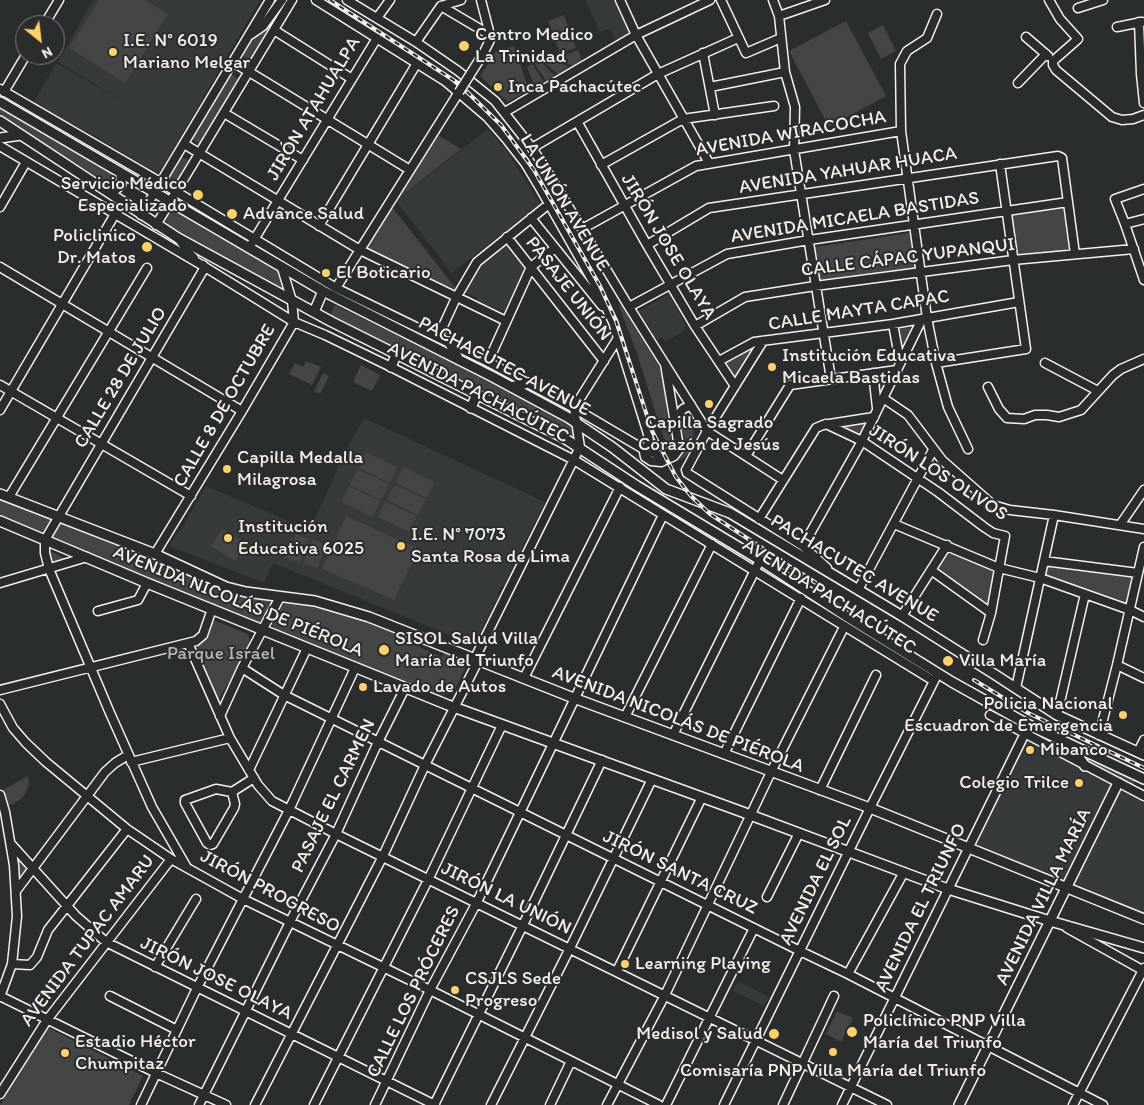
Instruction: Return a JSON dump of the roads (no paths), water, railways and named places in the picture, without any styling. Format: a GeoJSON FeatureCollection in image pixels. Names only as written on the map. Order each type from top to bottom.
{"type":"FeatureCollection","features":[{"type":"Feature","properties":{"kind":"main road","name":"PACHACUTEC AVENUE"},"geometry":{"type":"LineString","coordinates":[[0,102],[323,291],[576,421],[666,489],[730,513],[902,616],[1056,715],[1099,736],[1141,753]]}},
{"type":"Feature","properties":{"kind":"main road","name":"PACHACUTEC AVENUE"},"geometry":{"type":"LineString","coordinates":[[0,121],[178,238],[292,301],[580,447],[645,491],[760,560],[936,677]]}},
{"type":"Feature","properties":{"kind":"main road"},"geometry":{"type":"LineString","coordinates":[[0,138],[21,134]]}},
{"type":"Feature","properties":{"kind":"main road"},"geometry":{"type":"LineString","coordinates":[[108,192],[122,184],[121,172]]}},
{"type":"Feature","properties":{"kind":"main road"},"geometry":{"type":"LineString","coordinates":[[314,312],[323,291]]}},
{"type":"Feature","properties":{"kind":"main road"},"geometry":{"type":"LineString","coordinates":[[449,342],[459,361]]}},
{"type":"Feature","properties":{"kind":"main road"},"geometry":{"type":"LineString","coordinates":[[390,367],[396,355]]}},
{"type":"Feature","properties":{"kind":"main road"},"geometry":{"type":"LineString","coordinates":[[511,387],[528,382]]}},
{"type":"Feature","properties":{"kind":"main road"},"geometry":{"type":"LineString","coordinates":[[471,408],[477,394]]}},
{"type":"Feature","properties":{"kind":"main road","name":"AVENIDA NICOLÁS DE PIÉROLA"},"geometry":{"type":"LineString","coordinates":[[5,495],[155,554],[226,586],[246,592],[315,601],[369,617],[575,699],[870,808],[1144,919]]}},
{"type":"Feature","properties":{"kind":"main road","name":"AVENIDA NICOLÁS DE PIÉROLA"},"geometry":{"type":"LineString","coordinates":[[0,521],[355,668],[502,725],[652,778],[948,889],[1059,924],[1144,948]]}},
{"type":"Feature","properties":{"kind":"main road","name":"AVENIDA PACHACÚTEC"},"geometry":{"type":"LineString","coordinates":[[936,677],[1029,725],[1144,779]]}},
{"type":"Feature","properties":{"kind":"main road"},"geometry":{"type":"LineString","coordinates":[[1072,746],[1085,766]]}},
{"type":"Feature","properties":{"kind":"main road","name":"AVENIDA VILLA MARÍA"},"geometry":{"type":"LineString","coordinates":[[959,1105],[1118,783]]}},
{"type":"Feature","properties":{"kind":"street"},"geometry":{"type":"LineString","coordinates":[[50,15],[59,0]]}},
{"type":"Feature","properties":{"kind":"street"},"geometry":{"type":"LineString","coordinates":[[141,215],[270,0]]}},
{"type":"Feature","properties":{"kind":"street"},"geometry":{"type":"LineString","coordinates":[[249,35],[263,26],[282,0]]}},
{"type":"Feature","properties":{"kind":"street"},"geometry":{"type":"LineString","coordinates":[[156,225],[292,0]]}},
{"type":"Feature","properties":{"kind":"street","name":"LA UNIÓN AVENUE"},"geometry":{"type":"LineString","coordinates":[[316,0],[457,90],[487,117],[508,140],[549,204],[595,285],[609,314],[648,434],[649,439],[645,450]]}},
{"type":"Feature","properties":{"kind":"street","name":"LA UNIÓN AVENUE"},"geometry":{"type":"LineString","coordinates":[[347,0],[416,42],[483,90],[505,112],[532,148],[665,364],[674,388]]}},
{"type":"Feature","properties":{"kind":"street"},"geometry":{"type":"LineString","coordinates":[[377,18],[390,0]]}},
{"type":"Feature","properties":{"kind":"street"},"geometry":{"type":"LineString","coordinates":[[416,42],[441,6],[461,0]]}},
{"type":"Feature","properties":{"kind":"street"},"geometry":{"type":"LineString","coordinates":[[410,170],[412,161],[488,44],[490,36],[482,0]]}},
{"type":"Feature","properties":{"kind":"street"},"geometry":{"type":"LineString","coordinates":[[620,0],[636,36],[710,163]]}},
{"type":"Feature","properties":{"kind":"street"},"geometry":{"type":"LineString","coordinates":[[505,112],[636,36],[710,0]]}},
{"type":"Feature","properties":{"kind":"street"},"geometry":{"type":"LineString","coordinates":[[721,0],[746,53],[781,38]]}},
{"type":"Feature","properties":{"kind":"street"},"geometry":{"type":"LineString","coordinates":[[773,0],[779,16],[785,72],[795,107],[794,150],[831,379]]}},
{"type":"Feature","properties":{"kind":"street"},"geometry":{"type":"LineString","coordinates":[[779,16],[825,0]]}},
{"type":"Feature","properties":{"kind":"street"},"geometry":{"type":"LineString","coordinates":[[1049,0],[1060,18],[1078,39],[1053,61]]}},
{"type":"Feature","properties":{"kind":"street"},"geometry":{"type":"LineString","coordinates":[[1078,8],[1103,0]]}},
{"type":"Feature","properties":{"kind":"street"},"geometry":{"type":"LineString","coordinates":[[441,6],[490,36]]}},
{"type":"Feature","properties":{"kind":"street"},"geometry":{"type":"LineString","coordinates":[[937,14],[927,38],[907,50],[900,64],[901,131],[921,271],[924,319],[948,407],[968,449]]}},
{"type":"Feature","properties":{"kind":"street"},"geometry":{"type":"LineString","coordinates":[[1118,27],[1141,22],[1144,103]]}},
{"type":"Feature","properties":{"kind":"street"},"geometry":{"type":"LineString","coordinates":[[274,30],[352,78]]}},
{"type":"Feature","properties":{"kind":"street"},"geometry":{"type":"LineString","coordinates":[[1026,36],[1053,61],[1056,70],[1112,117],[1122,120],[1144,115]]}},
{"type":"Feature","properties":{"kind":"street","name":"JIRÓN ATAHUALPA"},"geometry":{"type":"LineString","coordinates":[[249,249],[377,38]]}},
{"type":"Feature","properties":{"kind":"street"},"geometry":{"type":"LineString","coordinates":[[532,148],[578,123],[658,74],[738,38]]}},
{"type":"Feature","properties":{"kind":"street"},"geometry":{"type":"LineString","coordinates":[[703,53],[715,115]]}},
{"type":"Feature","properties":{"kind":"street"},"geometry":{"type":"LineString","coordinates":[[1018,83],[1046,54]]}},
{"type":"Feature","properties":{"kind":"street"},"geometry":{"type":"LineString","coordinates":[[233,62],[410,170]]}},
{"type":"Feature","properties":{"kind":"street"},"geometry":{"type":"LineString","coordinates":[[319,226],[417,64]]}},
{"type":"Feature","properties":{"kind":"street"},"geometry":{"type":"LineString","coordinates":[[2,90],[19,65]]}},
{"type":"Feature","properties":{"kind":"street"},"geometry":{"type":"LineString","coordinates":[[710,87],[785,72]]}},
{"type":"Feature","properties":{"kind":"street","name":"AVENIDA PACHACÚTEC"},"geometry":{"type":"LineString","coordinates":[[2,90],[336,288],[449,342],[528,382],[574,408],[645,450],[645,457],[655,462],[664,461],[676,454],[682,443],[678,416],[682,410],[691,405]]}},
{"type":"Feature","properties":{"kind":"street"},"geometry":{"type":"LineString","coordinates":[[336,288],[428,142],[457,90]]}},
{"type":"Feature","properties":{"kind":"street"},"geometry":{"type":"LineString","coordinates":[[601,165],[683,119],[774,106]]}},
{"type":"Feature","properties":{"kind":"street"},"geometry":{"type":"LineString","coordinates":[[224,113],[303,160]]}},
{"type":"Feature","properties":{"kind":"street","name":"JIRÓN JOSE OLAYA"},"geometry":{"type":"LineString","coordinates":[[578,123],[695,326],[735,386]]}},
{"type":"Feature","properties":{"kind":"street","name":"AVENIDA WIRACOCHA"},"geometry":{"type":"LineString","coordinates":[[582,229],[696,166],[901,131]]}},
{"type":"Feature","properties":{"kind":"street"},"geometry":{"type":"LineString","coordinates":[[184,144],[360,250],[506,321]]}},
{"type":"Feature","properties":{"kind":"street","name":"AVENIDA PACHACÚTEC"},"geometry":{"type":"LineString","coordinates":[[0,146],[294,322],[325,334],[574,460],[801,598],[844,627],[936,677]]}},
{"type":"Feature","properties":{"kind":"street","name":"AVENIDA YAHUAR HUACA"},"geometry":{"type":"LineString","coordinates":[[647,245],[709,208],[1058,156],[1062,158],[1068,202]]}},
{"type":"Feature","properties":{"kind":"street"},"geometry":{"type":"LineString","coordinates":[[0,207],[26,162]]}},
{"type":"Feature","properties":{"kind":"street"},"geometry":{"type":"LineString","coordinates":[[936,363],[1026,349],[1000,164]]}},
{"type":"Feature","properties":{"kind":"street"},"geometry":{"type":"LineString","coordinates":[[1144,189],[1115,199],[1144,280]]}},
{"type":"Feature","properties":{"kind":"street"},"geometry":{"type":"LineString","coordinates":[[1068,202],[1075,254]]}},
{"type":"Feature","properties":{"kind":"street","name":"AVENIDA MICAELA BASTIDAS"},"geometry":{"type":"LineString","coordinates":[[629,307],[727,254],[1068,202]]}},
{"type":"Feature","properties":{"kind":"street"},"geometry":{"type":"LineString","coordinates":[[438,337],[456,298],[477,262],[549,204]]}},
{"type":"Feature","properties":{"kind":"street"},"geometry":{"type":"LineString","coordinates":[[0,410],[116,214]]}},
{"type":"Feature","properties":{"kind":"street"},"geometry":{"type":"LineString","coordinates":[[531,218],[609,314]]}},
{"type":"Feature","properties":{"kind":"street"},"geometry":{"type":"LineString","coordinates":[[1125,224],[1144,219]]}},
{"type":"Feature","properties":{"kind":"street","name":"PASAJE UNIÓN"},"geometry":{"type":"LineString","coordinates":[[507,237],[604,361]]}},
{"type":"Feature","properties":{"kind":"street"},"geometry":{"type":"LineString","coordinates":[[178,238],[189,253],[205,267]]}},
{"type":"Feature","properties":{"kind":"street"},"geometry":{"type":"LineString","coordinates":[[488,362],[531,268],[555,248]]}},
{"type":"Feature","properties":{"kind":"street","name":"CALLE CÁPAC YUPANQUI"},"geometry":{"type":"LineString","coordinates":[[695,326],[745,298],[921,271],[1134,249]]}},
{"type":"Feature","properties":{"kind":"street"},"geometry":{"type":"LineString","coordinates":[[0,267],[242,410]]}},
{"type":"Feature","properties":{"kind":"street","name":"CALLE 28 DE JULIO"},"geometry":{"type":"LineString","coordinates":[[45,540],[205,267]]}},
{"type":"Feature","properties":{"kind":"street"},"geometry":{"type":"LineString","coordinates":[[5,495],[57,418],[147,268]]}},
{"type":"Feature","properties":{"kind":"street","name":"CALLE 8 DE OCTUBRE"},"geometry":{"type":"LineString","coordinates":[[155,554],[294,322],[292,301],[282,268]]}},
{"type":"Feature","properties":{"kind":"street","name":"CALLE MAYTA CAPAC"},"geometry":{"type":"LineString","coordinates":[[686,470],[707,431],[763,341],[893,324],[1020,302]]}},
{"type":"Feature","properties":{"kind":"street"},"geometry":{"type":"LineString","coordinates":[[803,546],[862,441],[924,319]]}},
{"type":"Feature","properties":{"kind":"street"},"geometry":{"type":"LineString","coordinates":[[893,324],[899,366]]}},
{"type":"Feature","properties":{"kind":"street"},"geometry":{"type":"LineString","coordinates":[[256,1105],[383,856],[454,707],[454,702],[574,460],[580,447],[574,408],[618,338]]}},
{"type":"Feature","properties":{"kind":"street"},"geometry":{"type":"LineString","coordinates":[[719,362],[754,342],[763,341]]}},
{"type":"Feature","properties":{"kind":"street"},"geometry":{"type":"LineString","coordinates":[[988,387],[1004,416],[1007,418],[1024,419],[1035,415],[1059,417],[1081,410],[1113,375],[1121,369],[1144,359]]}},
{"type":"Feature","properties":{"kind":"street"},"geometry":{"type":"LineString","coordinates":[[1045,362],[1098,391]]}},
{"type":"Feature","properties":{"kind":"street"},"geometry":{"type":"LineString","coordinates":[[746,456],[790,385],[873,373],[899,366]]}},
{"type":"Feature","properties":{"kind":"street"},"geometry":{"type":"LineString","coordinates":[[873,373],[875,413]]}},
{"type":"Feature","properties":{"kind":"street"},"geometry":{"type":"LineString","coordinates":[[0,385],[191,496]]}},
{"type":"Feature","properties":{"kind":"street"},"geometry":{"type":"LineString","coordinates":[[645,450],[662,455],[672,451],[677,446],[678,439],[672,414],[674,388]]}},
{"type":"Feature","properties":{"kind":"street"},"geometry":{"type":"LineString","coordinates":[[674,388],[691,405],[707,431],[782,480]]}},
{"type":"Feature","properties":{"kind":"street"},"geometry":{"type":"LineString","coordinates":[[883,398],[908,415],[933,450],[961,478],[993,505],[1010,510],[1144,529]]}},
{"type":"Feature","properties":{"kind":"street"},"geometry":{"type":"LineString","coordinates":[[759,519],[816,428],[875,413]]}},
{"type":"Feature","properties":{"kind":"street","name":"JIRÓN LOS OLIVOS"},"geometry":{"type":"LineString","coordinates":[[826,424],[862,441],[949,499],[984,528],[1005,536],[999,568]]}},
{"type":"Feature","properties":{"kind":"street"},"geometry":{"type":"LineString","coordinates":[[858,590],[933,450]]}},
{"type":"Feature","properties":{"kind":"street","name":"AVENIDA PACHACÚTEC"},"geometry":{"type":"LineString","coordinates":[[686,470],[687,473],[803,546],[837,577]]}},
{"type":"Feature","properties":{"kind":"street"},"geometry":{"type":"LineString","coordinates":[[524,678],[620,487]]}},
{"type":"Feature","properties":{"kind":"street"},"geometry":{"type":"LineString","coordinates":[[1120,525],[1144,490]]}},
{"type":"Feature","properties":{"kind":"street","name":"CALLE LOS PRÓCERES"},"geometry":{"type":"LineString","coordinates":[[375,1105],[388,1082],[430,990],[477,902],[663,515]]}},
{"type":"Feature","properties":{"kind":"street"},"geometry":{"type":"LineString","coordinates":[[1016,688],[1054,515]]}},
{"type":"Feature","properties":{"kind":"street"},"geometry":{"type":"LineString","coordinates":[[894,524],[999,568],[1040,578],[1130,610],[1144,617]]}},
{"type":"Feature","properties":{"kind":"street","name":"JIRÓN PROGRESO"},"geometry":{"type":"LineString","coordinates":[[45,540],[45,553],[49,568],[90,667],[152,807],[186,867],[243,899],[660,1105]]}},
{"type":"Feature","properties":{"kind":"street"},"geometry":{"type":"LineString","coordinates":[[625,717],[712,544]]}},
{"type":"Feature","properties":{"kind":"street"},"geometry":{"type":"LineString","coordinates":[[902,616],[947,545]]}},
{"type":"Feature","properties":{"kind":"street"},"geometry":{"type":"LineString","coordinates":[[1099,736],[1142,563],[1144,547]]}},
{"type":"Feature","properties":{"kind":"street"},"geometry":{"type":"LineString","coordinates":[[0,583],[87,558]]}},
{"type":"Feature","properties":{"kind":"street"},"geometry":{"type":"LineString","coordinates":[[673,735],[760,560]]}},
{"type":"Feature","properties":{"kind":"street"},"geometry":{"type":"LineString","coordinates":[[1044,561],[1138,573]]}},
{"type":"Feature","properties":{"kind":"street"},"geometry":{"type":"LineString","coordinates":[[983,640],[991,613],[999,568]]}},
{"type":"Feature","properties":{"kind":"street"},"geometry":{"type":"LineString","coordinates":[[931,570],[991,613]]}},
{"type":"Feature","properties":{"kind":"street"},"geometry":{"type":"LineString","coordinates":[[98,611],[138,600],[147,583]]}},
{"type":"Feature","properties":{"kind":"street"},"geometry":{"type":"LineString","coordinates":[[1056,715],[1085,594]]}},
{"type":"Feature","properties":{"kind":"street"},"geometry":{"type":"LineString","coordinates":[[220,716],[242,668],[280,597]]}},
{"type":"Feature","properties":{"kind":"street"},"geometry":{"type":"LineString","coordinates":[[724,754],[801,598]]}},
{"type":"Feature","properties":{"kind":"street"},"geometry":{"type":"LineString","coordinates":[[0,690],[196,641],[203,635],[212,609]]}},
{"type":"Feature","properties":{"kind":"street"},"geometry":{"type":"LineString","coordinates":[[607,1105],[665,995],[771,772],[844,627]]}},
{"type":"Feature","properties":{"kind":"street","name":"JIRÓN LA UNIÓN"},"geometry":{"type":"LineString","coordinates":[[188,643],[230,738],[264,793],[272,800],[336,834],[429,878],[887,1105]]}},
{"type":"Feature","properties":{"kind":"street"},"geometry":{"type":"LineString","coordinates":[[249,770],[308,648]]}},
{"type":"Feature","properties":{"kind":"street"},"geometry":{"type":"LineString","coordinates":[[1117,665],[1144,678]]}},
{"type":"Feature","properties":{"kind":"street","name":"JIRÓN SANTA CRUZ"},"geometry":{"type":"LineString","coordinates":[[242,668],[284,695],[848,974],[1104,1105]]}},
{"type":"Feature","properties":{"kind":"street"},"geometry":{"type":"LineString","coordinates":[[141,1105],[198,988],[289,810],[355,668]]}},
{"type":"Feature","properties":{"kind":"street"},"geometry":{"type":"LineString","coordinates":[[820,790],[876,675]]}},
{"type":"Feature","properties":{"kind":"street","name":"AVENIDA EL SOL"},"geometry":{"type":"LineString","coordinates":[[724,1105],[936,677]]}},
{"type":"Feature","properties":{"kind":"street","name":"PASAJE EL CARMEN"},"geometry":{"type":"LineString","coordinates":[[199,1105],[336,834],[405,688]]}},
{"type":"Feature","properties":{"kind":"street"},"geometry":{"type":"LineString","coordinates":[[0,704],[14,728],[26,743],[127,829],[186,867]]}},
{"type":"Feature","properties":{"kind":"street"},"geometry":{"type":"LineString","coordinates":[[990,715],[1144,796]]}},
{"type":"Feature","properties":{"kind":"street"},"geometry":{"type":"LineString","coordinates":[[314,1105],[429,878],[502,725]]}},
{"type":"Feature","properties":{"kind":"street","name":"AVENIDA EL TRIUNFO"},"geometry":{"type":"LineString","coordinates":[[842,1105],[1029,725]]}},
{"type":"Feature","properties":{"kind":"street"},"geometry":{"type":"LineString","coordinates":[[16,891],[86,795],[115,763],[230,738]]}},
{"type":"Feature","properties":{"kind":"street"},"geometry":{"type":"LineString","coordinates":[[1141,753],[1144,740]]}},
{"type":"Feature","properties":{"kind":"street"},"geometry":{"type":"LineString","coordinates":[[434,1105],[602,760]]}},
{"type":"Feature","properties":{"kind":"street"},"geometry":{"type":"LineString","coordinates":[[232,792],[234,808],[213,844],[207,844],[185,800],[216,789],[232,792],[254,778]]}},
{"type":"Feature","properties":{"kind":"street"},"geometry":{"type":"LineString","coordinates":[[491,1105],[570,948],[652,778]]}},
{"type":"Feature","properties":{"kind":"street"},"geometry":{"type":"LineString","coordinates":[[0,795],[11,844],[17,916],[12,964],[0,996],[156,1073],[226,1105]]}},
{"type":"Feature","properties":{"kind":"street"},"geometry":{"type":"LineString","coordinates":[[617,971],[702,797]]}},
{"type":"Feature","properties":{"kind":"street"},"geometry":{"type":"LineString","coordinates":[[12,964],[30,965],[37,957],[48,930],[127,829]]}},
{"type":"Feature","properties":{"kind":"street"},"geometry":{"type":"LineString","coordinates":[[767,897],[799,833]]}},
{"type":"Feature","properties":{"kind":"street","name":"JIRÓN JOSE OLAYA"},"geometry":{"type":"LineString","coordinates":[[11,844],[85,926],[106,942],[434,1105]]}},
{"type":"Feature","properties":{"kind":"street","name":"AVENIDA TUPAC AMARU"},"geometry":{"type":"LineString","coordinates":[[0,1094],[47,1020],[171,858]]}},
{"type":"Feature","properties":{"kind":"street"},"geometry":{"type":"LineString","coordinates":[[848,974],[904,872]]}},
{"type":"Feature","properties":{"kind":"street"},"geometry":{"type":"LineString","coordinates":[[156,967],[196,899]]}},
{"type":"Feature","properties":{"kind":"street"},"geometry":{"type":"LineString","coordinates":[[1059,924],[1144,970],[1073,1105]]}},
{"type":"Feature","properties":{"kind":"street"},"geometry":{"type":"LineString","coordinates":[[666,1105],[754,928]]}},
{"type":"Feature","properties":{"kind":"street"},"geometry":{"type":"LineString","coordinates":[[110,996],[177,1030]]}},
{"type":"Feature","properties":{"kind":"street"},"geometry":{"type":"LineString","coordinates":[[783,1105],[834,996]]}},
{"type":"Feature","properties":{"kind":"street"},"geometry":{"type":"LineString","coordinates":[[550,1105],[571,1062]]}},
{"type":"Feature","properties":{"kind":"railway"},"geometry":{"type":"LineString","coordinates":[[330,0],[458,83],[501,125],[534,170],[600,286],[616,321],[652,431],[676,477],[691,496],[710,514],[816,583]]}},
{"type":"Feature","properties":{"kind":"railway"},"geometry":{"type":"LineString","coordinates":[[974,680],[1028,713],[1144,768]]}},
{"type":"Feature","properties":{"kind":"place","name":"Centro Medico La Trinidad"},"geometry":{"type":"Point","coordinates":[464,46]}},
{"type":"Feature","properties":{"kind":"place","name":"I.E. N° 6019 Mariano Melgar"},"geometry":{"type":"Point","coordinates":[113,52]}},
{"type":"Feature","properties":{"kind":"place","name":"Inca Pachacútec"},"geometry":{"type":"Point","coordinates":[498,87]}},
{"type":"Feature","properties":{"kind":"place","name":"Servicio Médico Especializado"},"geometry":{"type":"Point","coordinates":[198,195]}},
{"type":"Feature","properties":{"kind":"place","name":"Advance Salud"},"geometry":{"type":"Point","coordinates":[232,214]}},
{"type":"Feature","properties":{"kind":"place","name":"Policlinico Dr. Matos"},"geometry":{"type":"Point","coordinates":[147,247]}},
{"type":"Feature","properties":{"kind":"place","name":"El Boticario"},"geometry":{"type":"Point","coordinates":[326,273]}},
{"type":"Feature","properties":{"kind":"place","name":"Institución Educativa Micaela Bastidas"},"geometry":{"type":"Point","coordinates":[772,367]}},
{"type":"Feature","properties":{"kind":"place","name":"Capilla Sagrado Corazón de Jesús"},"geometry":{"type":"Point","coordinates":[709,404]}},
{"type":"Feature","properties":{"kind":"place","name":"Capilla Medalla Milagrosa"},"geometry":{"type":"Point","coordinates":[227,469]}},
{"type":"Feature","properties":{"kind":"place","name":"Institución Educativa 6025"},"geometry":{"type":"Point","coordinates":[228,538]}},
{"type":"Feature","properties":{"kind":"place","name":"I.E. N° 7073 Santa Rosa de Lima"},"geometry":{"type":"Point","coordinates":[401,546]}},
{"type":"Feature","properties":{"kind":"place","name":"SISOL Salud Villa María del Triunfo"},"geometry":{"type":"Point","coordinates":[384,650]}},
{"type":"Feature","properties":{"kind":"place","name":"Villa María"},"geometry":{"type":"Point","coordinates":[948,661]}},
{"type":"Feature","properties":{"kind":"place","name":"Lavado de Autos"},"geometry":{"type":"Point","coordinates":[363,687]}},
{"type":"Feature","properties":{"kind":"place","name":"Policia Nacional Escuadron de Emergencia"},"geometry":{"type":"Point","coordinates":[1123,715]}},
{"type":"Feature","properties":{"kind":"place","name":"Mibanco"},"geometry":{"type":"Point","coordinates":[1030,750]}},
{"type":"Feature","properties":{"kind":"place","name":"Colegio Trilce"},"geometry":{"type":"Point","coordinates":[1079,783]}},
{"type":"Feature","properties":{"kind":"place","name":"Learning Playing"},"geometry":{"type":"Point","coordinates":[625,964]}},
{"type":"Feature","properties":{"kind":"place","name":"CSJLS Sede Progreso"},"geometry":{"type":"Point","coordinates":[455,990]}},
{"type":"Feature","properties":{"kind":"place","name":"Policlínico PNP Villa María del Triunfo"},"geometry":{"type":"Point","coordinates":[852,1032]}},
{"type":"Feature","properties":{"kind":"place","name":"Medisol y Salud"},"geometry":{"type":"Point","coordinates":[774,1034]}},
{"type":"Feature","properties":{"kind":"place","name":"Comisaría PNP Villa María del Triunfo"},"geometry":{"type":"Point","coordinates":[833,1052]}},
{"type":"Feature","properties":{"kind":"place","name":"Estadio Héctor Chumpitaz"},"geometry":{"type":"Point","coordinates":[65,1053]}},
{"type":"Feature","properties":{"kind":"park label","name":"Parque Israel"},"geometry":{"type":"Point","coordinates":[221,654]}}]}
